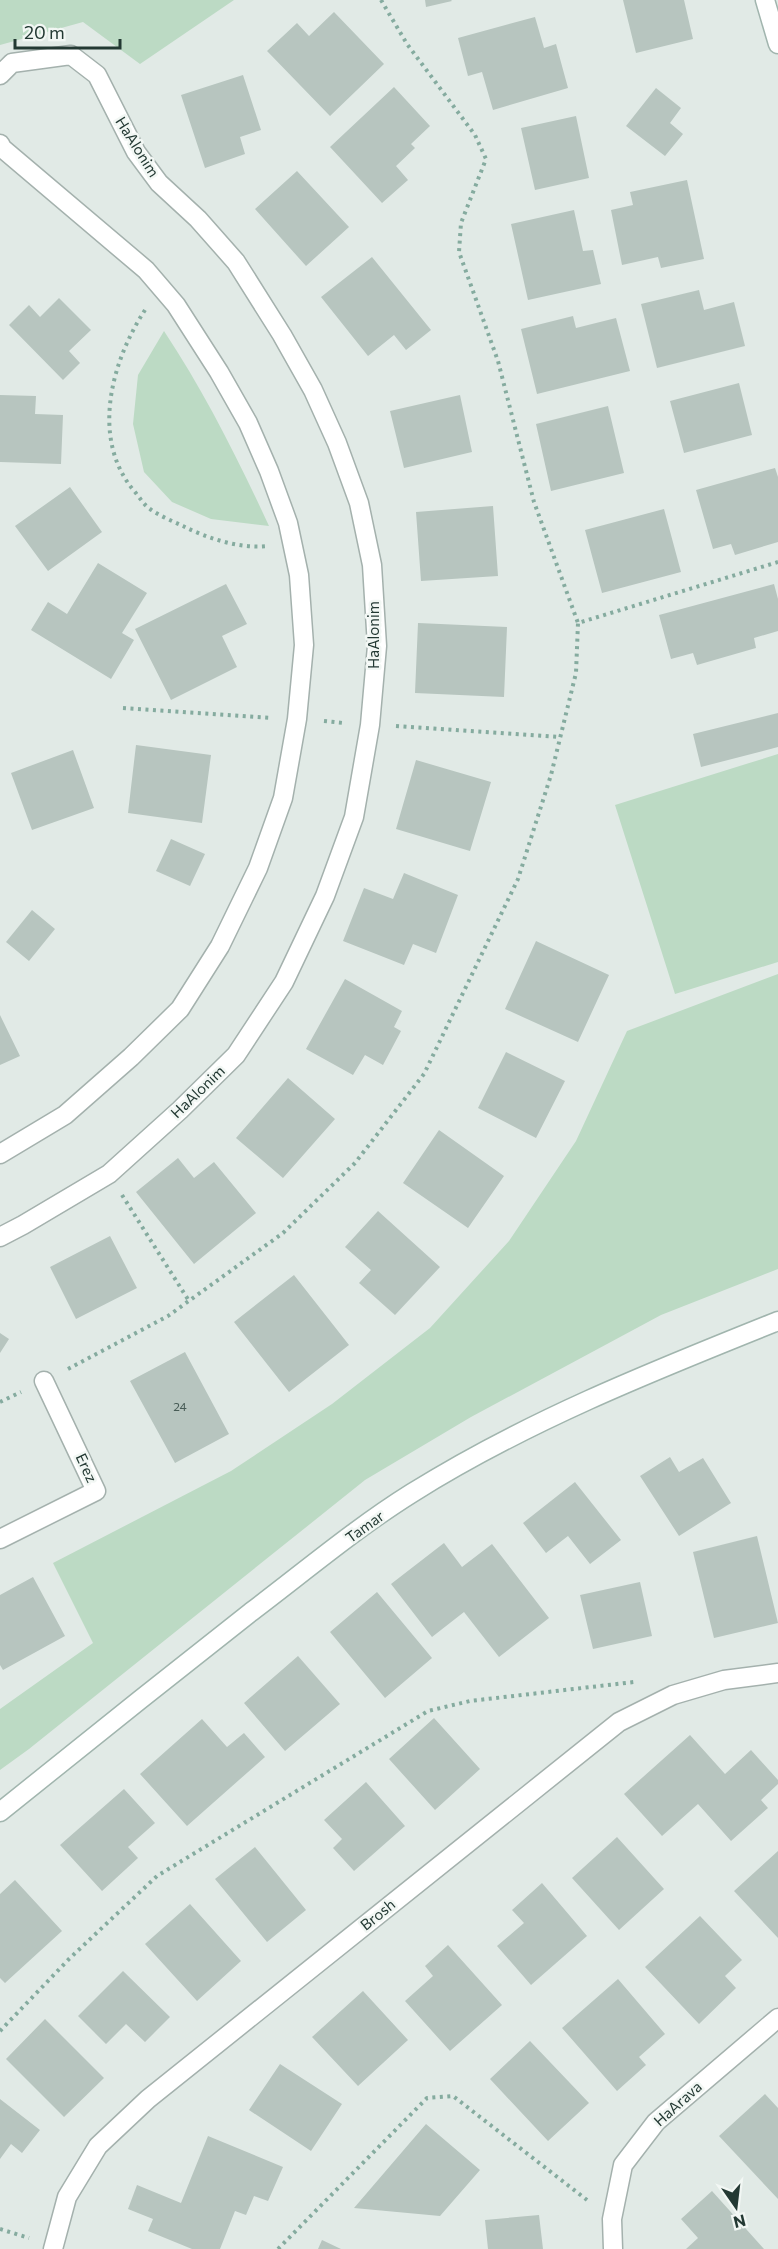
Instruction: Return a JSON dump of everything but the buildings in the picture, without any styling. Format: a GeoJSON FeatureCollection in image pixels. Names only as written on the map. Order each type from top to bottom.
{"type":"FeatureCollection","features":[{"type":"Feature","properties":{"kind":"street"},"geometry":{"type":"LineString","coordinates":[[765,0],[778,44]]}},
{"type":"Feature","properties":{"kind":"street","name":"HaAlonim"},"geometry":{"type":"LineString","coordinates":[[0,75],[12,63],[71,55],[97,75],[136,152],[159,183],[198,219],[236,262],[313,390],[337,443],[359,503],[372,565],[377,646],[370,725],[354,817],[326,896],[284,982],[236,1055],[180,1110],[109,1174],[0,1237]]}},
{"type":"Feature","properties":{"kind":"street"},"geometry":{"type":"LineString","coordinates":[[0,144],[30,174],[109,237],[146,270],[176,305],[219,372],[248,423],[288,523],[299,575],[304,645],[297,719],[283,798],[258,867],[220,946],[180,1009],[130,1057],[65,1115],[0,1154]]}},
{"type":"Feature","properties":{"kind":"street","name":"Tamar"},"geometry":{"type":"LineString","coordinates":[[0,1812],[117,1717],[304,1572],[411,1494],[520,1432],[641,1376],[778,1321]]}},
{"type":"Feature","properties":{"kind":"street","name":"Erez"},"geometry":{"type":"LineString","coordinates":[[0,1539],[96,1491],[44,1381]]}},
{"type":"Feature","properties":{"kind":"street","name":"Brosh"},"geometry":{"type":"LineString","coordinates":[[53,2249],[67,2197],[98,2146],[148,2098],[619,1722],[673,1695],[724,1680],[778,1673]]}},
{"type":"Feature","properties":{"kind":"street","name":"HaArava"},"geometry":{"type":"LineString","coordinates":[[613,2249],[612,2219],[622,2165],[656,2122],[778,2018]]}},
{"type":"Feature","properties":{"kind":"path"},"geometry":{"type":"LineString","coordinates":[[0,1402],[168,1316],[283,1233],[355,1163],[424,1074],[518,879],[551,775],[576,673],[578,623],[534,502],[498,361],[459,252],[461,224],[486,159],[475,135],[407,44],[381,0]]}},
{"type":"Feature","properties":{"kind":"path"},"geometry":{"type":"LineString","coordinates":[[160,286],[132,330],[116,370],[109,410],[112,448],[123,478],[149,509],[193,531],[230,543],[262,547],[293,544]]}},
{"type":"Feature","properties":{"kind":"path"},"geometry":{"type":"LineString","coordinates":[[578,623],[778,562]]}},
{"type":"Feature","properties":{"kind":"path"},"geometry":{"type":"LineString","coordinates":[[109,1174],[189,1301]]}},
{"type":"Feature","properties":{"kind":"path"},"geometry":{"type":"LineString","coordinates":[[0,2031],[69,1959],[157,1876],[428,1711],[470,1701],[641,1681]]}},
{"type":"Feature","properties":{"kind":"path"},"geometry":{"type":"LineString","coordinates":[[278,2249],[427,2098],[453,2096],[612,2219]]}},
{"type":"Feature","properties":{"kind":"green space"},"geometry":{"type":"Polygon","coordinates":[[[0,0],[234,0],[140,64],[83,22],[0,45],[0,0]]]}},
{"type":"Feature","properties":{"kind":"green space"},"geometry":{"type":"Polygon","coordinates":[[[164,331],[220,427],[269,526],[211,519],[172,502],[144,472],[133,424],[138,375],[164,331]]]}},
{"type":"Feature","properties":{"kind":"green space"},"geometry":{"type":"Polygon","coordinates":[[[778,754],[778,962],[675,994],[615,805],[778,754]]]}},
{"type":"Feature","properties":{"kind":"green space"},"geometry":{"type":"Polygon","coordinates":[[[778,974],[778,1269],[661,1315],[471,1417],[365,1480],[0,1770],[0,1709],[93,1643],[53,1563],[231,1471],[332,1404],[430,1328],[509,1241],[576,1141],[627,1031],[778,974]]]}}]}
